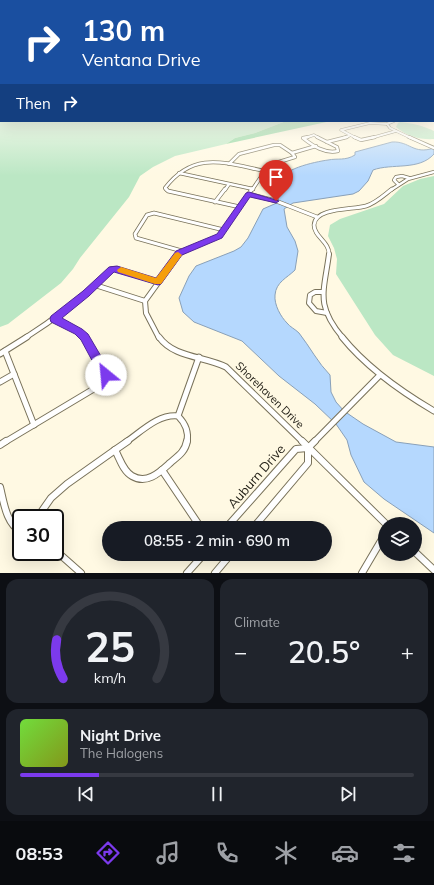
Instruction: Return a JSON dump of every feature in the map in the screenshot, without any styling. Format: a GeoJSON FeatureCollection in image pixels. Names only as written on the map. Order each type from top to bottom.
{"type":"FeatureCollection","features":[{"type":"Feature","properties":{"kind":"street"},"geometry":{"type":"LineString","coordinates":[[390,123],[387,124],[370,123],[342,130],[362,140],[396,131]]}},
{"type":"Feature","properties":{"kind":"street"},"geometry":{"type":"LineString","coordinates":[[387,124],[390,128],[434,148]]}},
{"type":"Feature","properties":{"kind":"street"},"geometry":{"type":"LineString","coordinates":[[314,135],[327,142],[337,147],[338,150],[327,152],[303,138],[314,135]]}},
{"type":"Feature","properties":{"kind":"street"},"geometry":{"type":"LineString","coordinates":[[327,142],[350,135]]}},
{"type":"Feature","properties":{"kind":"street"},"geometry":{"type":"LineString","coordinates":[[95,285],[145,301],[182,251],[213,240],[224,230],[270,164],[295,157],[292,153],[280,146],[274,145],[236,155],[229,164]]}},
{"type":"Feature","properties":{"kind":"street"},"geometry":{"type":"LineString","coordinates":[[292,153],[316,146]]}},
{"type":"Feature","properties":{"kind":"street"},"geometry":{"type":"LineString","coordinates":[[240,207],[165,190],[169,182],[179,173],[189,167],[207,162],[229,164],[264,171]]}},
{"type":"Feature","properties":{"kind":"street"},"geometry":{"type":"LineString","coordinates":[[434,172],[410,178],[398,184],[381,199],[371,204],[357,208],[326,212],[317,217],[314,223],[315,229],[328,245],[330,251],[322,292],[327,313],[348,344],[380,375],[406,394],[434,411]]}},
{"type":"Feature","properties":{"kind":"street"},"geometry":{"type":"LineString","coordinates":[[179,173],[253,189]]}},
{"type":"Feature","properties":{"kind":"street"},"geometry":{"type":"LineString","coordinates":[[398,184],[394,180],[396,177],[402,176],[410,178]]}},
{"type":"Feature","properties":{"kind":"street"},"geometry":{"type":"LineString","coordinates":[[215,202],[229,184]]}},
{"type":"Feature","properties":{"kind":"street"},"geometry":{"type":"LineString","coordinates":[[249,194],[276,201],[317,217]]}},
{"type":"Feature","properties":{"kind":"street"},"geometry":{"type":"LineString","coordinates":[[182,251],[136,238],[136,234],[147,215],[154,213],[224,230]]}},
{"type":"Feature","properties":{"kind":"street"},"geometry":{"type":"LineString","coordinates":[[34,425],[14,374],[2,353],[55,319],[108,272],[114,269],[158,282]]}},
{"type":"Feature","properties":{"kind":"street"},"geometry":{"type":"LineString","coordinates":[[322,292],[312,294],[309,297],[309,303],[316,310],[327,313]]}},
{"type":"Feature","properties":{"kind":"street","name":"Shorehaven Drive"},"geometry":{"type":"LineString","coordinates":[[145,301],[145,310],[156,334],[162,342],[174,349],[212,360],[226,367],[379,517]]}},
{"type":"Feature","properties":{"kind":"street"},"geometry":{"type":"LineString","coordinates":[[0,445],[102,384],[106,378],[106,373],[85,337],[79,332],[55,319]]}},
{"type":"Feature","properties":{"kind":"street"},"geometry":{"type":"LineString","coordinates":[[178,416],[199,357]]}},
{"type":"Feature","properties":{"kind":"street"},"geometry":{"type":"LineString","coordinates":[[0,382],[14,374]]}},
{"type":"Feature","properties":{"kind":"street","name":"Auburn Drive"},"geometry":{"type":"LineString","coordinates":[[232,521],[296,449],[308,448],[380,375]]}},
{"type":"Feature","properties":{"kind":"street"},"geometry":{"type":"LineString","coordinates":[[44,509],[60,489],[115,450],[159,419],[169,415],[178,416],[186,426],[188,433],[183,452],[157,475],[150,478],[141,479],[134,477],[125,469],[115,450]]}},
{"type":"Feature","properties":{"kind":"street"},"geometry":{"type":"LineString","coordinates":[[259,521],[308,463],[308,448]]}},
{"type":"Feature","properties":{"kind":"street"},"geometry":{"type":"LineString","coordinates":[[162,470],[196,521]]}},
{"type":"Feature","properties":{"kind":"street"},"geometry":{"type":"LineString","coordinates":[[0,487],[10,522],[12,524]]}},
{"type":"Feature","properties":{"kind":"street"},"geometry":{"type":"LineString","coordinates":[[362,573],[378,546]]}},
{"type":"Feature","properties":{"kind":"street"},"geometry":{"type":"LineString","coordinates":[[64,558],[81,573]]}},
{"type":"Feature","properties":{"kind":"street"},"geometry":{"type":"LineString","coordinates":[[422,559],[434,570]]}},
{"type":"Feature","properties":{"kind":"street"},"geometry":{"type":"LineString","coordinates":[[187,573],[198,561]]}},
{"type":"Feature","properties":{"kind":"street"},"geometry":{"type":"LineString","coordinates":[[215,573],[225,561]]}},
{"type":"Feature","properties":{"kind":"green space"},"geometry":{"type":"Polygon","coordinates":[[[0,123],[282,123],[255,133],[235,138],[226,144],[175,156],[153,167],[140,176],[129,197],[61,283],[8,324],[0,327],[0,123]]]}},
{"type":"Feature","properties":{"kind":"green space"},"geometry":{"type":"Polygon","coordinates":[[[282,123],[323,123],[226,144],[235,138],[255,133],[282,123]]]}},
{"type":"Feature","properties":{"kind":"green space"},"geometry":{"type":"Polygon","coordinates":[[[398,123],[418,125],[434,131],[434,139],[419,138],[404,133],[396,127],[398,123]]]}},
{"type":"Feature","properties":{"kind":"green space"},"geometry":{"type":"Polygon","coordinates":[[[434,176],[434,376],[393,355],[375,335],[336,274],[337,259],[334,248],[328,236],[330,225],[340,219],[384,204],[403,186],[420,179],[434,176]]]}},
{"type":"Feature","properties":{"kind":"water"},"geometry":{"type":"Polygon","coordinates":[[[392,142],[398,142],[421,150],[434,148],[434,154],[421,163],[373,170],[368,181],[359,191],[353,194],[293,203],[284,209],[287,227],[295,241],[298,251],[295,270],[277,287],[275,299],[282,318],[299,333],[330,375],[331,392],[336,402],[344,411],[363,424],[396,442],[434,447],[434,533],[422,525],[422,517],[410,517],[384,499],[364,482],[351,455],[347,440],[336,424],[315,404],[279,376],[242,341],[194,322],[183,312],[179,298],[189,276],[196,266],[241,247],[248,238],[263,209],[279,202],[276,184],[284,174],[291,170],[315,162],[345,159],[355,155],[355,152],[392,142]]]}},
{"type":"Feature","properties":{"kind":"slow traffic"},"geometry":{"type":"LineString","coordinates":[[121,270],[158,282],[178,255]]}},
{"type":"Feature","properties":{"kind":"route"},"geometry":{"type":"LineString","coordinates":[[106,375],[82,333],[55,319],[86,294],[112,269],[117,269],[158,282],[179,253],[220,236],[249,194],[276,201]]}}]}
